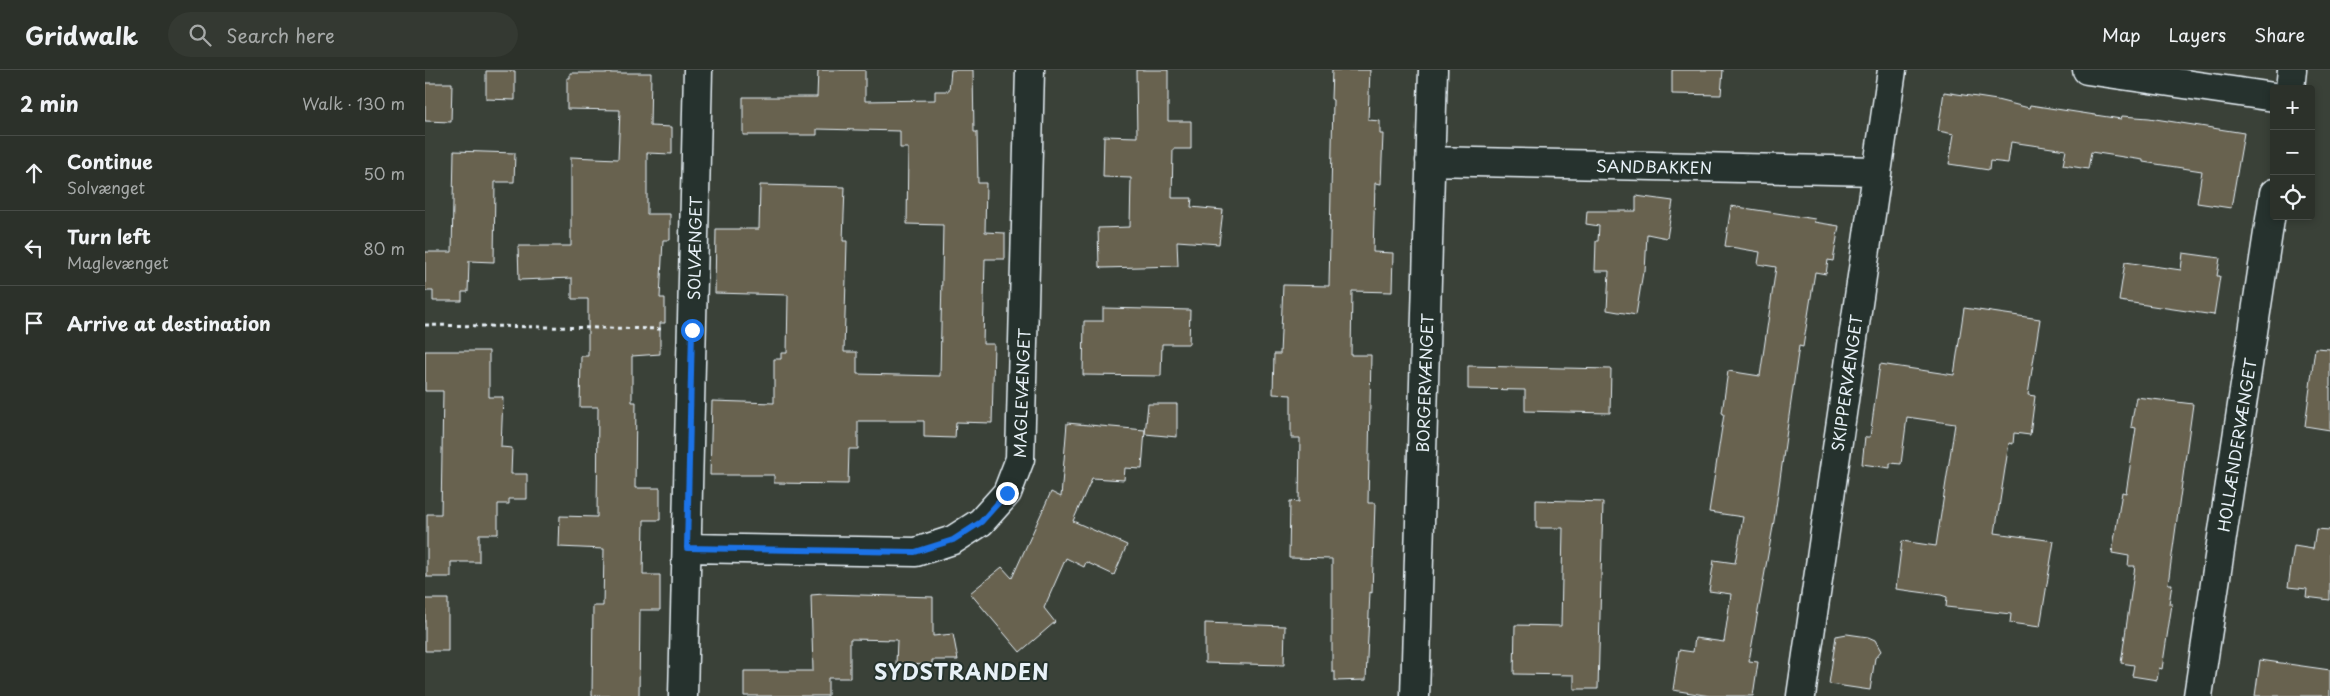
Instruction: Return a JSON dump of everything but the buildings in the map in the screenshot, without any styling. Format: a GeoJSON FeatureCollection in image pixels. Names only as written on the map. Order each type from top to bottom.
{"type":"FeatureCollection","features":[{"type":"Feature","properties":{"kind":"street","name":"SOLVÆNGET"},"geometry":{"type":"LineString","coordinates":[[683,696],[699,70]]}},
{"type":"Feature","properties":{"kind":"street","name":"MAGLEVÆNGET"},"geometry":{"type":"LineString","coordinates":[[687,548],[915,552],[953,540],[981,522],[1007,493],[1020,459],[1030,70]]}},
{"type":"Feature","properties":{"kind":"street","name":"BORGERVÆNGET"},"geometry":{"type":"LineString","coordinates":[[1415,696],[1433,70]]}},
{"type":"Feature","properties":{"kind":"street","name":"SKIPPERVÆNGET"},"geometry":{"type":"LineString","coordinates":[[1801,696],[1892,70]]}},
{"type":"Feature","properties":{"kind":"street"},"geometry":{"type":"LineString","coordinates":[[2087,70],[2270,96]]}},
{"type":"Feature","properties":{"kind":"street"},"geometry":{"type":"LineString","coordinates":[[2290,85],[2292,70]]}},
{"type":"Feature","properties":{"kind":"street","name":"SANDBAKKEN"},"geometry":{"type":"LineString","coordinates":[[1430,161],[1877,171]]}},
{"type":"Feature","properties":{"kind":"street","name":"HOLLÆNDERVÆNGET"},"geometry":{"type":"LineString","coordinates":[[2198,696],[2270,219]]}},
{"type":"Feature","properties":{"kind":"path"},"geometry":{"type":"LineString","coordinates":[[425,325],[692,330]]}},
{"type":"Feature","properties":{"kind":"district","name":"SYDSTRANDEN"},"geometry":{"type":"Point","coordinates":[962,671]}},
{"type":"Feature","properties":{"kind":"route"},"geometry":{"type":"LineString","coordinates":[[692,330],[687,548],[915,552],[953,540],[981,522],[1007,493]]}}]}
